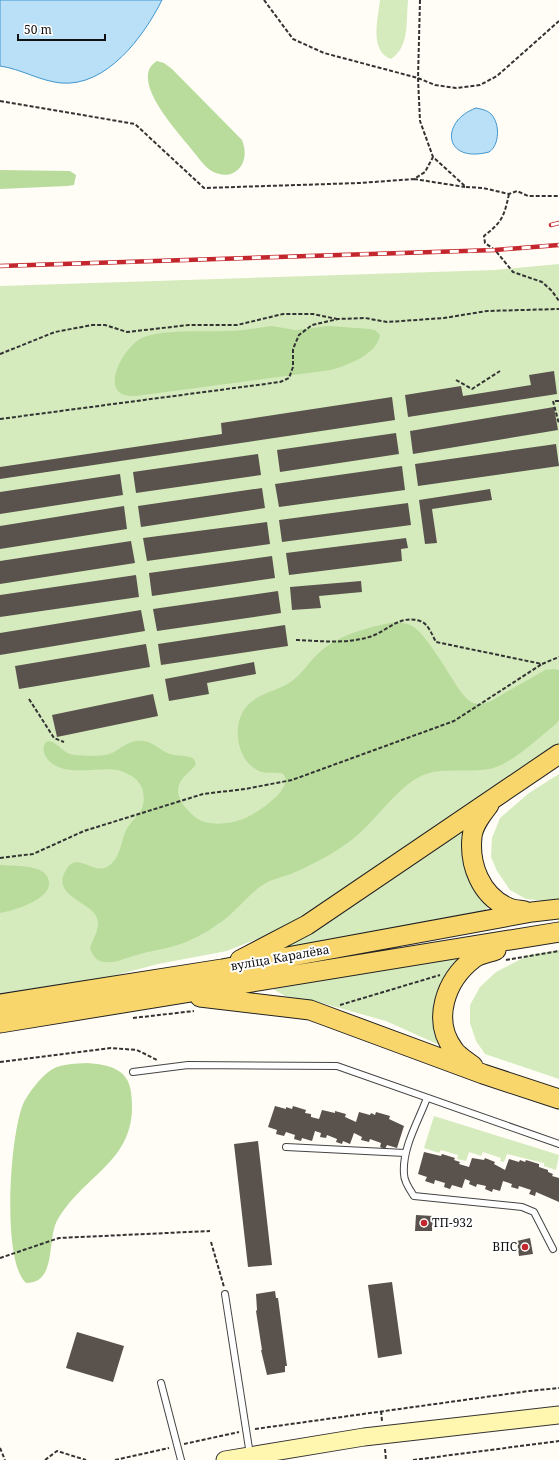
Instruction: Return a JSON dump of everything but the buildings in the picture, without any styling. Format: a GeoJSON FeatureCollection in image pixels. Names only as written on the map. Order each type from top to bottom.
{"type":"FeatureCollection","features":[{"type":"Feature","properties":{"kind":"main road"},"geometry":{"type":"LineString","coordinates":[[222,969],[307,925],[559,754]]}},
{"type":"Feature","properties":{"kind":"main road"},"geometry":{"type":"LineString","coordinates":[[494,798],[479,819],[472,836],[472,858],[479,882],[495,900],[508,908],[532,912]]}},
{"type":"Feature","properties":{"kind":"main road","name":"вуліца Каралёва"},"geometry":{"type":"LineString","coordinates":[[0,1004],[222,969],[559,908]]}},
{"type":"Feature","properties":{"kind":"main road","name":"вуліца Каралёва"},"geometry":{"type":"LineString","coordinates":[[0,1023],[559,932]]}},
{"type":"Feature","properties":{"kind":"main road"},"geometry":{"type":"LineString","coordinates":[[483,1074],[454,1051],[445,1036],[442,1020],[444,1000],[460,971],[475,958],[539,936]]}},
{"type":"Feature","properties":{"kind":"main road"},"geometry":{"type":"LineString","coordinates":[[176,995],[310,1010],[483,1074],[559,1099]]}},
{"type":"Feature","properties":{"kind":"street"},"geometry":{"type":"LineString","coordinates":[[225,1460],[364,1437],[559,1415]]}},
{"type":"Feature","properties":{"kind":"lane"},"geometry":{"type":"LineString","coordinates":[[133,1072],[188,1065],[337,1066],[559,1144]]}},
{"type":"Feature","properties":{"kind":"lane"},"geometry":{"type":"LineString","coordinates":[[427,1098],[405,1153],[403,1176],[414,1196],[522,1207],[534,1212],[553,1249]]}},
{"type":"Feature","properties":{"kind":"lane"},"geometry":{"type":"LineString","coordinates":[[286,1147],[405,1153]]}},
{"type":"Feature","properties":{"kind":"lane"},"geometry":{"type":"LineString","coordinates":[[226,1294],[248,1430],[250,1455]]}},
{"type":"Feature","properties":{"kind":"lane"},"geometry":{"type":"LineString","coordinates":[[161,1383],[181,1460]]}},
{"type":"Feature","properties":{"kind":"path"},"geometry":{"type":"LineString","coordinates":[[264,0],[293,39],[324,52],[435,84],[456,88],[480,85],[497,76],[559,21]]}},
{"type":"Feature","properties":{"kind":"path"},"geometry":{"type":"LineString","coordinates":[[420,0],[418,78],[420,121],[433,157],[466,187]]}},
{"type":"Feature","properties":{"kind":"path"},"geometry":{"type":"LineString","coordinates":[[0,101],[135,124],[204,188],[360,183],[414,179],[466,187],[484,188],[509,194],[517,191],[528,196],[559,196]]}},
{"type":"Feature","properties":{"kind":"path"},"geometry":{"type":"LineString","coordinates":[[414,179],[425,172],[433,157]]}},
{"type":"Feature","properties":{"kind":"path"},"geometry":{"type":"LineString","coordinates":[[509,194],[506,208],[499,225],[484,236],[485,243],[495,250],[513,272],[542,282],[552,291],[559,301]]}},
{"type":"Feature","properties":{"kind":"path"},"geometry":{"type":"LineString","coordinates":[[0,419],[280,382],[289,378],[293,367],[293,349],[299,335],[312,325],[338,319],[365,318],[387,322],[444,318],[487,311],[559,309]]}},
{"type":"Feature","properties":{"kind":"path"},"geometry":{"type":"LineString","coordinates":[[0,354],[55,332],[92,325],[105,325],[127,332],[189,325],[237,325],[283,314],[313,314],[338,319]]}},
{"type":"Feature","properties":{"kind":"path"},"geometry":{"type":"LineString","coordinates":[[456,380],[472,389],[500,371]]}},
{"type":"Feature","properties":{"kind":"path"},"geometry":{"type":"LineString","coordinates":[[559,401],[553,401],[559,424]]}},
{"type":"Feature","properties":{"kind":"path"},"geometry":{"type":"LineString","coordinates":[[296,640],[340,642],[370,637],[402,619],[419,620],[424,623],[436,642],[542,664]]}},
{"type":"Feature","properties":{"kind":"path"},"geometry":{"type":"LineString","coordinates":[[0,858],[33,854],[84,832],[203,794],[245,789],[292,780],[454,721],[542,664],[559,657]]}},
{"type":"Feature","properties":{"kind":"path"},"geometry":{"type":"LineString","coordinates":[[29,699],[54,738],[64,742]]}},
{"type":"Feature","properties":{"kind":"path"},"geometry":{"type":"LineString","coordinates":[[127,1018],[199,1011]]}},
{"type":"Feature","properties":{"kind":"path"},"geometry":{"type":"LineString","coordinates":[[0,1062],[111,1048],[137,1050],[170,1067]]}},
{"type":"Feature","properties":{"kind":"path"},"geometry":{"type":"LineString","coordinates":[[0,1258],[59,1238],[210,1231]]}},
{"type":"Feature","properties":{"kind":"path"},"geometry":{"type":"LineString","coordinates":[[211,1242],[226,1294]]}},
{"type":"Feature","properties":{"kind":"path"},"geometry":{"type":"LineString","coordinates":[[115,1460],[248,1430],[529,1390],[559,1388]]}},
{"type":"Feature","properties":{"kind":"path"},"geometry":{"type":"LineString","coordinates":[[414,1460],[559,1441]]}},
{"type":"Feature","properties":{"kind":"path"},"geometry":{"type":"LineString","coordinates":[[0,1448],[5,1460]]}},
{"type":"Feature","properties":{"kind":"path"},"geometry":{"type":"LineString","coordinates":[[45,1460],[57,1451],[86,1460]]}},
{"type":"Feature","properties":{"kind":"green space"},"geometry":{"type":"Polygon","coordinates":[[[380,0],[408,0],[407,24],[404,40],[397,54],[391,59],[384,55],[377,42],[376,34],[380,0]]]}},
{"type":"Feature","properties":{"kind":"green space"},"geometry":{"type":"Polygon","coordinates":[[[157,61],[164,63],[172,69],[242,140],[244,157],[238,170],[226,175],[218,174],[207,168],[165,116],[151,91],[148,79],[150,69],[157,61]]]}},
{"type":"Feature","properties":{"kind":"green space"},"geometry":{"type":"Polygon","coordinates":[[[0,170],[70,171],[76,175],[74,185],[0,189],[0,170]]]}},
{"type":"Feature","properties":{"kind":"green space"},"geometry":{"type":"Polygon","coordinates":[[[559,264],[559,747],[298,919],[276,931],[227,951],[158,964],[105,978],[0,993],[0,286],[495,270],[559,264]]]}},
{"type":"Feature","properties":{"kind":"green space"},"geometry":{"type":"Polygon","coordinates":[[[272,326],[295,330],[329,326],[370,329],[375,330],[380,335],[378,342],[367,354],[353,362],[331,370],[136,396],[122,394],[115,386],[115,378],[121,361],[132,346],[144,337],[153,334],[173,332],[232,331],[272,326]]]}},
{"type":"Feature","properties":{"kind":"green space"},"geometry":{"type":"Polygon","coordinates":[[[394,622],[408,624],[418,630],[431,646],[461,692],[474,703],[482,704],[491,701],[545,670],[559,670],[559,720],[515,757],[497,766],[481,770],[439,771],[423,775],[413,780],[394,797],[358,835],[349,842],[306,867],[259,887],[224,920],[199,936],[178,945],[117,961],[102,962],[96,958],[90,949],[98,926],[97,918],[94,912],[67,892],[63,886],[63,879],[66,870],[74,863],[99,868],[106,867],[112,863],[118,855],[126,830],[142,808],[144,795],[137,780],[118,770],[69,770],[52,764],[44,753],[45,743],[49,741],[52,742],[67,753],[94,756],[112,753],[130,742],[143,741],[150,743],[170,754],[191,757],[194,759],[196,764],[182,779],[178,788],[179,796],[185,807],[196,818],[208,823],[230,823],[246,818],[263,808],[279,794],[284,787],[286,780],[283,774],[257,770],[249,764],[244,756],[240,747],[238,727],[240,718],[245,709],[251,702],[266,693],[282,687],[292,681],[317,655],[337,640],[365,629],[394,622]]]}},
{"type":"Feature","properties":{"kind":"green space"},"geometry":{"type":"Polygon","coordinates":[[[559,774],[559,899],[545,901],[526,899],[510,890],[497,871],[491,857],[492,838],[500,818],[529,793],[559,774]]]}},
{"type":"Feature","properties":{"kind":"green space"},"geometry":{"type":"Polygon","coordinates":[[[469,826],[490,904],[482,915],[278,951],[469,826]]]}},
{"type":"Feature","properties":{"kind":"green space"},"geometry":{"type":"Polygon","coordinates":[[[0,865],[25,866],[40,870],[48,878],[48,888],[44,894],[30,904],[0,913],[0,865]]]}},
{"type":"Feature","properties":{"kind":"green space"},"geometry":{"type":"Polygon","coordinates":[[[559,950],[559,1079],[485,1054],[476,1041],[470,1023],[470,1005],[480,987],[496,972],[529,955],[559,950]]]}},
{"type":"Feature","properties":{"kind":"green space"},"geometry":{"type":"Polygon","coordinates":[[[460,956],[443,983],[446,1048],[386,1021],[318,1002],[285,996],[273,989],[460,956]]]}},
{"type":"Feature","properties":{"kind":"green space"},"geometry":{"type":"Polygon","coordinates":[[[88,1063],[116,1069],[126,1078],[131,1092],[132,1115],[127,1134],[120,1149],[109,1163],[83,1188],[58,1219],[54,1227],[50,1258],[43,1276],[36,1281],[26,1283],[18,1270],[13,1250],[11,1224],[10,1195],[12,1166],[19,1117],[26,1098],[34,1086],[47,1073],[56,1067],[88,1063]]]}},
{"type":"Feature","properties":{"kind":"green space"},"geometry":{"type":"Polygon","coordinates":[[[434,1116],[559,1155],[556,1170],[544,1166],[544,1163],[507,1154],[504,1162],[500,1161],[501,1158],[483,1152],[481,1156],[469,1152],[466,1161],[457,1159],[458,1155],[441,1150],[439,1153],[424,1148],[434,1116]]]}},
{"type":"Feature","properties":{"kind":"water"},"geometry":{"type":"Polygon","coordinates":[[[0,0],[162,0],[145,29],[134,43],[108,68],[94,77],[78,82],[61,83],[0,66],[0,0]]]}},
{"type":"Feature","properties":{"kind":"water"},"geometry":{"type":"Polygon","coordinates":[[[476,108],[486,111],[494,118],[498,134],[497,139],[493,149],[489,152],[474,154],[462,152],[455,147],[452,139],[452,131],[456,122],[464,114],[476,108]]]}},
{"type":"Feature","properties":{"kind":"railway"},"geometry":{"type":"LineString","coordinates":[[551,225],[559,223]]}},
{"type":"Feature","properties":{"kind":"railway"},"geometry":{"type":"LineString","coordinates":[[0,266],[495,250],[559,245]]}},
{"type":"Feature","properties":{"kind":"place","name":"ТП-932"},"geometry":{"type":"Point","coordinates":[424,1223]}},
{"type":"Feature","properties":{"kind":"place","name":"ВПС"},"geometry":{"type":"Point","coordinates":[525,1247]}}]}
